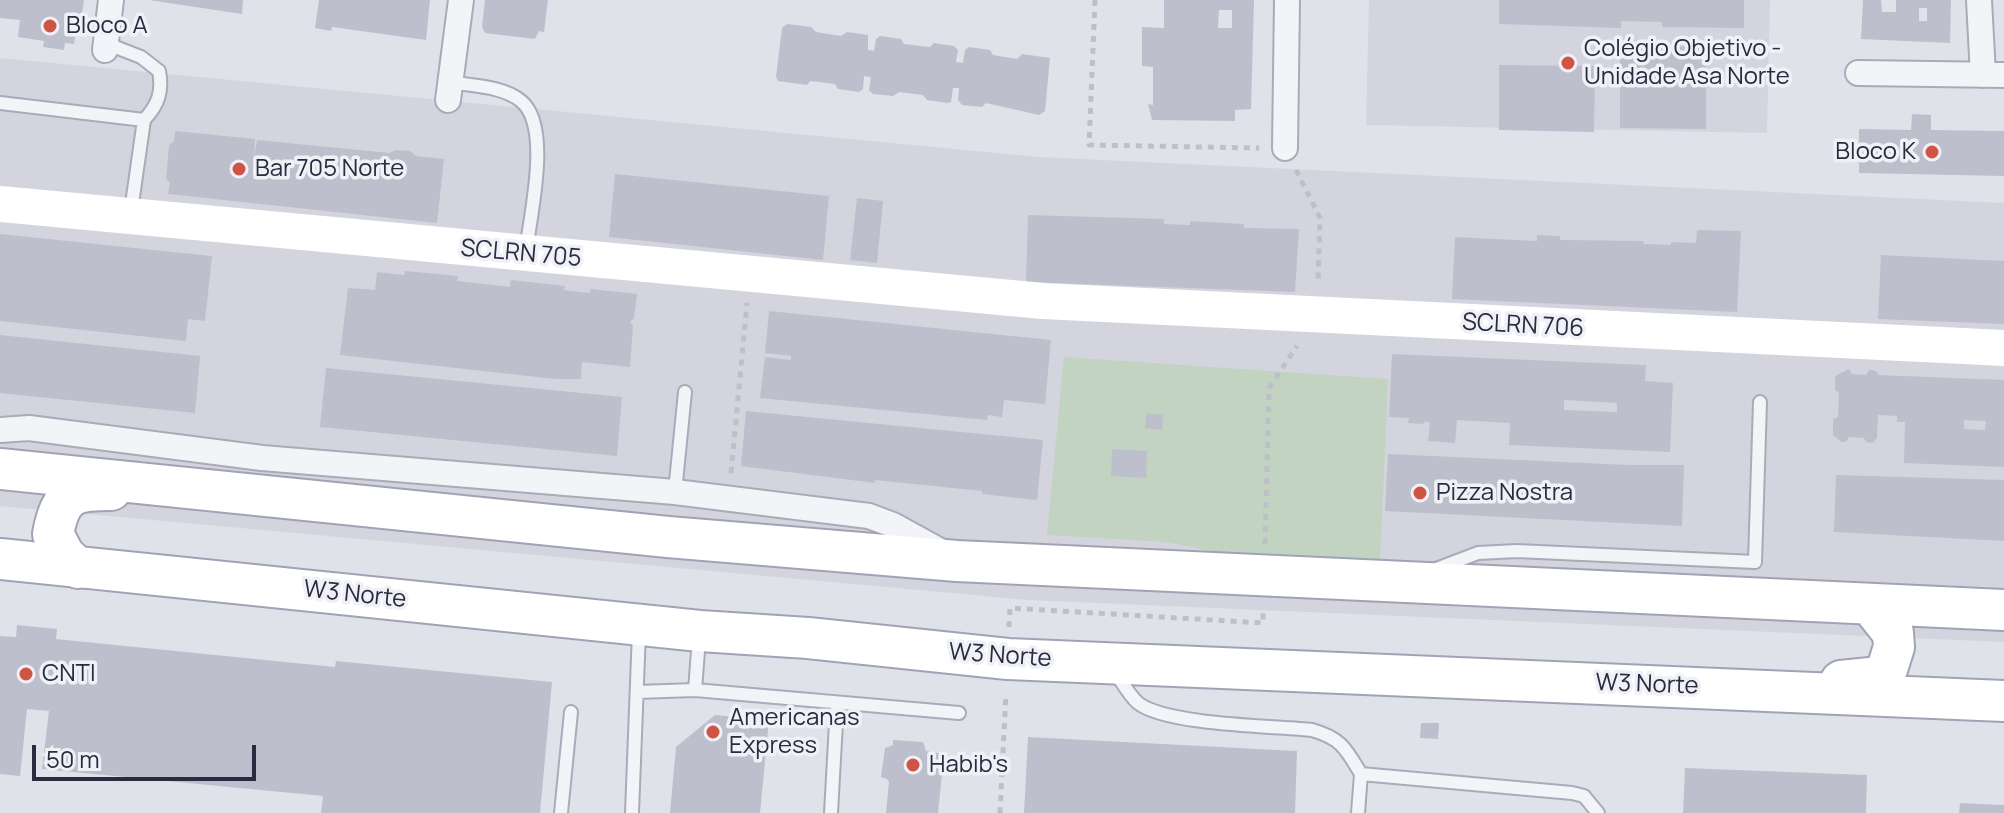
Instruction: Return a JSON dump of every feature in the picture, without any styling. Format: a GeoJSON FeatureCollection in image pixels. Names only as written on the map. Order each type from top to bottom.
{"type":"FeatureCollection","features":[{"type":"Feature","properties":{"kind":"main road"},"geometry":{"type":"LineString","coordinates":[[0,469],[668,537],[957,561],[2004,610]]}},
{"type":"Feature","properties":{"kind":"main road"},"geometry":{"type":"LineString","coordinates":[[78,568],[64,555],[53,534],[59,510],[67,498],[81,490],[207,490]]}},
{"type":"Feature","properties":{"kind":"main road","name":"W3 Norte"},"geometry":{"type":"LineString","coordinates":[[0,559],[700,631],[808,638],[1008,659],[2004,701]]}},
{"type":"Feature","properties":{"kind":"main road"},"geometry":{"type":"LineString","coordinates":[[1769,689],[1880,677],[1891,660],[1893,633],[1870,604]]}},
{"type":"Feature","properties":{"kind":"street"},"geometry":{"type":"LineString","coordinates":[[105,46],[111,0]]}},
{"type":"Feature","properties":{"kind":"street"},"geometry":{"type":"LineString","coordinates":[[449,91],[461,0]]}},
{"type":"Feature","properties":{"kind":"street"},"geometry":{"type":"LineString","coordinates":[[1285,148],[1287,0]]}},
{"type":"Feature","properties":{"kind":"street"},"geometry":{"type":"LineString","coordinates":[[1858,73],[1994,75],[1979,0]]}},
{"type":"Feature","properties":{"kind":"street","name":"SCLRN 705"},"geometry":{"type":"LineString","coordinates":[[0,204],[1043,301]]}},
{"type":"Feature","properties":{"kind":"street","name":"SCLRN 706"},"geometry":{"type":"LineString","coordinates":[[1043,301],[2004,348]]}},
{"type":"Feature","properties":{"kind":"street"},"geometry":{"type":"LineString","coordinates":[[0,430],[29,428],[262,458],[729,497],[869,516],[893,525],[957,561]]}},
{"type":"Feature","properties":{"kind":"lane"},"geometry":{"type":"LineString","coordinates":[[105,46],[141,57],[159,71],[162,84],[159,101],[144,120],[130,218]]}},
{"type":"Feature","properties":{"kind":"lane"},"geometry":{"type":"LineString","coordinates":[[449,91],[504,91],[522,101],[532,114],[537,142],[536,175],[525,254]]}},
{"type":"Feature","properties":{"kind":"lane"},"geometry":{"type":"LineString","coordinates":[[0,103],[144,120]]}},
{"type":"Feature","properties":{"kind":"lane"},"geometry":{"type":"LineString","coordinates":[[675,492],[685,392]]}},
{"type":"Feature","properties":{"kind":"lane"},"geometry":{"type":"LineString","coordinates":[[1399,582],[1478,553],[1491,552],[1755,562],[1760,402]]}},
{"type":"Feature","properties":{"kind":"lane"},"geometry":{"type":"LineString","coordinates":[[632,813],[639,624]]}},
{"type":"Feature","properties":{"kind":"lane"},"geometry":{"type":"LineString","coordinates":[[695,690],[700,631]]}},
{"type":"Feature","properties":{"kind":"lane"},"geometry":{"type":"LineString","coordinates":[[1109,663],[1136,701],[1157,714],[1320,732],[1342,744],[1361,774],[1358,813]]}},
{"type":"Feature","properties":{"kind":"lane"},"geometry":{"type":"LineString","coordinates":[[637,692],[695,690],[837,705],[959,713]]}},
{"type":"Feature","properties":{"kind":"lane"},"geometry":{"type":"LineString","coordinates":[[831,813],[837,705]]}},
{"type":"Feature","properties":{"kind":"lane"},"geometry":{"type":"LineString","coordinates":[[561,813],[571,712]]}},
{"type":"Feature","properties":{"kind":"lane"},"geometry":{"type":"LineString","coordinates":[[1361,774],[1572,793],[1584,796],[1598,813]]}},
{"type":"Feature","properties":{"kind":"path"},"geometry":{"type":"LineString","coordinates":[[1095,0],[1089,145],[1285,148],[1320,218],[1317,315]]}},
{"type":"Feature","properties":{"kind":"path"},"geometry":{"type":"LineString","coordinates":[[729,497],[750,275]]}},
{"type":"Feature","properties":{"kind":"shaded area","name":"Colégio Objetivo - Unidade Asa Norte"},"geometry":{"type":"Polygon","coordinates":[[[1369,0],[1770,0],[1767,133],[1366,125],[1369,0]]]}},
{"type":"Feature","properties":{"kind":"shaded area"},"geometry":{"type":"Polygon","coordinates":[[[0,58],[1039,157],[2004,203],[2004,642],[1028,600],[0,506],[0,58]]]}},
{"type":"Feature","properties":{"kind":"green space"},"geometry":{"type":"Polygon","coordinates":[[[1064,357],[1388,379],[1380,562],[1230,555],[1167,542],[1047,535],[1064,357]]]}},
{"type":"Feature","properties":{"kind":"building","name":"Bloco A"},"geometry":{"type":"Polygon","coordinates":[[[0,0],[84,0],[79,33],[76,32],[74,44],[65,43],[64,50],[43,47],[44,41],[18,37],[20,20],[0,18],[0,0]]]}},
{"type":"Feature","properties":{"kind":"building"},"geometry":{"type":"Polygon","coordinates":[[[149,0],[243,0],[242,14],[149,0]]]}},
{"type":"Feature","properties":{"kind":"building"},"geometry":{"type":"Polygon","coordinates":[[[319,0],[430,0],[426,40],[332,27],[331,31],[315,28],[319,0]]]}},
{"type":"Feature","properties":{"kind":"building"},"geometry":{"type":"Polygon","coordinates":[[[485,0],[548,0],[544,32],[539,31],[535,39],[485,33],[482,27],[485,0]]]}},
{"type":"Feature","properties":{"kind":"building"},"geometry":{"type":"Polygon","coordinates":[[[1164,0],[1254,0],[1251,109],[1235,110],[1235,121],[1152,120],[1148,104],[1153,105],[1153,67],[1142,66],[1142,27],[1164,28],[1164,0]],[[1219,10],[1218,28],[1232,28],[1232,10],[1219,10]]]}},
{"type":"Feature","properties":{"kind":"building"},"geometry":{"type":"Polygon","coordinates":[[[1499,0],[1744,0],[1744,28],[1662,27],[1662,22],[1621,21],[1621,28],[1499,24],[1499,0]]]}},
{"type":"Feature","properties":{"kind":"building"},"geometry":{"type":"Polygon","coordinates":[[[1863,0],[1881,0],[1882,12],[1896,12],[1896,0],[1951,0],[1950,43],[1861,39],[1863,0]],[[1919,8],[1919,21],[1927,21],[1927,8],[1919,8]]]}},
{"type":"Feature","properties":{"kind":"building"},"geometry":{"type":"Polygon","coordinates":[[[787,24],[841,36],[847,32],[868,35],[868,50],[874,51],[876,39],[880,36],[901,39],[904,44],[954,46],[958,50],[956,62],[963,63],[965,50],[969,47],[1017,59],[1022,54],[1050,58],[1045,111],[1039,115],[986,103],[982,107],[962,105],[958,100],[959,88],[953,88],[951,102],[948,103],[899,92],[893,96],[873,94],[869,90],[871,77],[864,76],[863,89],[859,92],[838,89],[835,84],[810,81],[807,85],[778,81],[782,28],[787,24]]]}},
{"type":"Feature","properties":{"kind":"building"},"geometry":{"type":"Polygon","coordinates":[[[1620,46],[1706,47],[1706,129],[1620,128],[1620,46]]]}},
{"type":"Feature","properties":{"kind":"building"},"geometry":{"type":"Polygon","coordinates":[[[1499,65],[1595,66],[1594,132],[1499,130],[1499,65]]]}},
{"type":"Feature","properties":{"kind":"building","name":"Bloco K"},"geometry":{"type":"Polygon","coordinates":[[[1912,114],[1931,115],[1931,130],[2004,131],[2004,176],[1859,173],[1859,129],[1911,130],[1912,114]]]}},
{"type":"Feature","properties":{"kind":"building"},"geometry":{"type":"Polygon","coordinates":[[[175,131],[255,139],[254,158],[257,140],[389,153],[410,151],[416,156],[444,159],[437,223],[168,194],[169,145],[174,141],[175,131]]]}},
{"type":"Feature","properties":{"kind":"building"},"geometry":{"type":"Polygon","coordinates":[[[615,174],[829,196],[823,260],[609,237],[615,174]]]}},
{"type":"Feature","properties":{"kind":"building"},"geometry":{"type":"Polygon","coordinates":[[[857,198],[883,201],[877,263],[850,260],[857,198]]]}},
{"type":"Feature","properties":{"kind":"building"},"geometry":{"type":"Polygon","coordinates":[[[1028,215],[1164,219],[1164,224],[1190,225],[1190,221],[1244,224],[1244,228],[1299,229],[1295,292],[1026,282],[1028,215]]]}},
{"type":"Feature","properties":{"kind":"building"},"geometry":{"type":"Polygon","coordinates":[[[1697,230],[1741,231],[1737,312],[1452,299],[1455,237],[1537,241],[1537,235],[1560,236],[1560,240],[1643,241],[1644,244],[1671,245],[1671,242],[1696,243],[1697,230]]]}},
{"type":"Feature","properties":{"kind":"building"},"geometry":{"type":"Polygon","coordinates":[[[0,234],[212,256],[205,321],[188,319],[186,341],[0,321],[0,234]]]}},
{"type":"Feature","properties":{"kind":"building"},"geometry":{"type":"Polygon","coordinates":[[[1881,255],[2004,261],[2004,324],[1878,319],[1881,255]]]}},
{"type":"Feature","properties":{"kind":"building"},"geometry":{"type":"Polygon","coordinates":[[[405,271],[458,276],[457,281],[510,287],[511,280],[565,286],[564,290],[590,293],[590,289],[637,294],[634,318],[630,322],[633,326],[630,367],[582,362],[581,379],[555,379],[340,355],[348,288],[375,290],[377,272],[404,275],[405,271]]]}},
{"type":"Feature","properties":{"kind":"building"},"geometry":{"type":"Polygon","coordinates":[[[769,311],[1051,340],[1045,404],[1004,400],[1002,417],[988,415],[987,420],[760,398],[765,357],[791,360],[791,356],[765,353],[769,311]]]}},
{"type":"Feature","properties":{"kind":"building"},"geometry":{"type":"Polygon","coordinates":[[[0,335],[200,356],[195,413],[0,393],[0,335]]]}},
{"type":"Feature","properties":{"kind":"building"},"geometry":{"type":"Polygon","coordinates":[[[1392,354],[1646,365],[1645,381],[1673,383],[1670,452],[1509,445],[1510,423],[1457,420],[1455,443],[1428,441],[1430,422],[1425,422],[1426,419],[1423,424],[1408,423],[1409,418],[1389,417],[1392,354]],[[1564,400],[1564,410],[1617,412],[1617,403],[1564,400]]]}},
{"type":"Feature","properties":{"kind":"building"},"geometry":{"type":"Polygon","coordinates":[[[326,368],[622,397],[617,456],[320,427],[326,368]]]}},
{"type":"Feature","properties":{"kind":"building"},"geometry":{"type":"Polygon","coordinates":[[[1849,369],[1852,374],[1866,375],[1873,370],[1878,375],[2004,380],[2004,467],[1904,463],[1905,422],[1897,422],[1897,416],[1878,415],[1877,438],[1872,443],[1864,438],[1849,437],[1846,442],[1841,442],[1833,435],[1833,419],[1838,417],[1839,393],[1835,390],[1835,376],[1849,369]],[[1964,420],[1964,429],[1985,430],[1986,421],[1964,420]]]}},
{"type":"Feature","properties":{"kind":"building"},"geometry":{"type":"Polygon","coordinates":[[[746,411],[1043,440],[1037,500],[982,494],[982,491],[875,480],[875,483],[741,466],[746,411]]]}},
{"type":"Feature","properties":{"kind":"building"},"geometry":{"type":"Polygon","coordinates":[[[1147,413],[1163,415],[1162,430],[1145,428],[1147,413]]]}},
{"type":"Feature","properties":{"kind":"building"},"geometry":{"type":"Polygon","coordinates":[[[1112,449],[1147,451],[1146,478],[1111,476],[1112,449]]]}},
{"type":"Feature","properties":{"kind":"building"},"geometry":{"type":"Polygon","coordinates":[[[1388,454],[1684,465],[1682,526],[1385,511],[1388,454]]]}},
{"type":"Feature","properties":{"kind":"building"},"geometry":{"type":"Polygon","coordinates":[[[1836,475],[2004,480],[2004,541],[1834,532],[1836,475]]]}},
{"type":"Feature","properties":{"kind":"building"},"geometry":{"type":"Polygon","coordinates":[[[17,625],[57,629],[56,639],[335,667],[336,661],[552,682],[540,813],[321,813],[323,796],[42,769],[49,711],[27,709],[20,776],[0,774],[0,636],[16,637],[17,625]]]}},
{"type":"Feature","properties":{"kind":"building"},"geometry":{"type":"Polygon","coordinates":[[[715,715],[769,720],[760,813],[670,813],[676,747],[715,715]]]}},
{"type":"Feature","properties":{"kind":"building"},"geometry":{"type":"Polygon","coordinates":[[[1421,723],[1439,723],[1438,739],[1420,738],[1421,723]]]}},
{"type":"Feature","properties":{"kind":"building"},"geometry":{"type":"Polygon","coordinates":[[[1028,737],[1297,751],[1295,813],[1024,813],[1028,737]]]}},
{"type":"Feature","properties":{"kind":"building","name":"Habib's"},"geometry":{"type":"Polygon","coordinates":[[[893,740],[923,742],[926,751],[944,754],[938,813],[886,813],[889,782],[881,777],[885,748],[893,745],[893,740]]]}},
{"type":"Feature","properties":{"kind":"building"},"geometry":{"type":"Polygon","coordinates":[[[1685,768],[1867,775],[1866,813],[1683,813],[1685,768]]]}},
{"type":"Feature","properties":{"kind":"building"},"geometry":{"type":"Polygon","coordinates":[[[1960,803],[2004,805],[2004,813],[1959,813],[1960,803]]]}},
{"type":"Feature","properties":{"kind":"place","name":"Bloco A"},"geometry":{"type":"Point","coordinates":[50,26]}},
{"type":"Feature","properties":{"kind":"place","name":"Colégio Objetivo - Unidade Asa Norte"},"geometry":{"type":"Point","coordinates":[1568,63]}},
{"type":"Feature","properties":{"kind":"place","name":"Bloco K"},"geometry":{"type":"Point","coordinates":[1932,152]}},
{"type":"Feature","properties":{"kind":"place","name":"Bar 705 Norte"},"geometry":{"type":"Point","coordinates":[239,169]}},
{"type":"Feature","properties":{"kind":"place","name":"Pizza Nostra"},"geometry":{"type":"Point","coordinates":[1420,493]}},
{"type":"Feature","properties":{"kind":"place","name":"CNTI"},"geometry":{"type":"Point","coordinates":[26,674]}},
{"type":"Feature","properties":{"kind":"place","name":"Americanas Express"},"geometry":{"type":"Point","coordinates":[713,732]}},
{"type":"Feature","properties":{"kind":"place","name":"Habib's"},"geometry":{"type":"Point","coordinates":[913,765]}}]}
